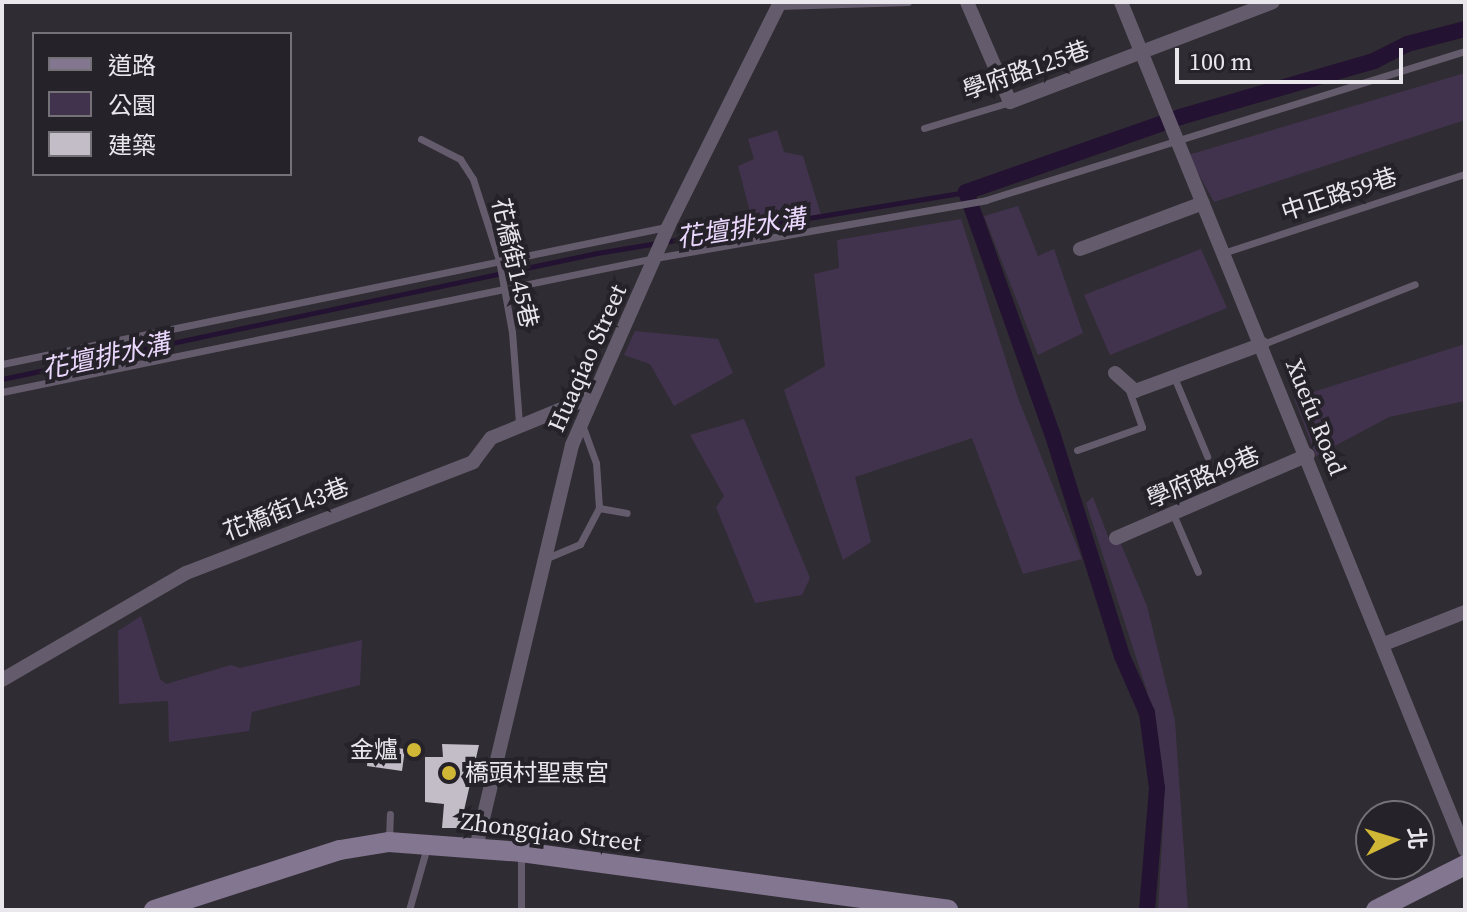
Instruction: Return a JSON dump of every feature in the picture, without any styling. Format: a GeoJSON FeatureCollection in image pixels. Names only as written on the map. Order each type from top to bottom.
{"type":"FeatureCollection","features":[{"type":"Feature","properties":{"kind":"street"},"geometry":{"type":"LineString","coordinates":[[967,2],[1010,102]]}},
{"type":"Feature","properties":{"kind":"street","name":"Xuefu Road"},"geometry":{"type":"LineString","coordinates":[[1121,2],[1226,252],[1465,850]]}},
{"type":"Feature","properties":{"kind":"street","name":"學府路125巷"},"geometry":{"type":"LineString","coordinates":[[1010,102],[1273,2]]}},
{"type":"Feature","properties":{"kind":"street","name":"Huaqiao Street"},"geometry":{"type":"LineString","coordinates":[[476,848],[581,421],[668,227],[779,4]]}},
{"type":"Feature","properties":{"kind":"street"},"geometry":{"type":"LineString","coordinates":[[1080,249],[1203,203]]}},
{"type":"Feature","properties":{"kind":"street"},"geometry":{"type":"LineString","coordinates":[[1115,373],[1135,391],[1263,344]]}},
{"type":"Feature","properties":{"kind":"street","name":"花橋街143巷"},"geometry":{"type":"LineString","coordinates":[[2,680],[186,573],[473,462],[491,438],[591,397]]}},
{"type":"Feature","properties":{"kind":"street","name":"學府路49巷"},"geometry":{"type":"LineString","coordinates":[[1116,538],[1308,455]]}},
{"type":"Feature","properties":{"kind":"street"},"geometry":{"type":"LineString","coordinates":[[1384,644],[1465,612]]}},
{"type":"Feature","properties":{"kind":"street","name":"Zhongqiao Street"},"geometry":{"type":"LineString","coordinates":[[154,910],[340,850],[389,842],[521,852],[948,910]]}},
{"type":"Feature","properties":{"kind":"street"},"geometry":{"type":"LineString","coordinates":[[1376,910],[1465,865]]}},
{"type":"Feature","properties":{"kind":"lane"},"geometry":{"type":"LineString","coordinates":[[779,4],[908,2]]}},
{"type":"Feature","properties":{"kind":"lane"},"geometry":{"type":"LineString","coordinates":[[2,392],[655,258],[986,200],[1176,135],[1465,51]]}},
{"type":"Feature","properties":{"kind":"lane","name":"學府路125巷"},"geometry":{"type":"LineString","coordinates":[[924,128],[1010,102]]}},
{"type":"Feature","properties":{"kind":"lane","name":"花橋街145巷"},"geometry":{"type":"LineString","coordinates":[[421,139],[460,159],[473,179],[499,260],[512,332],[519,424]]}},
{"type":"Feature","properties":{"kind":"lane","name":"中正路59巷"},"geometry":{"type":"LineString","coordinates":[[1226,252],[1465,174]]}},
{"type":"Feature","properties":{"kind":"lane"},"geometry":{"type":"LineString","coordinates":[[2,364],[668,227]]}},
{"type":"Feature","properties":{"kind":"lane"},"geometry":{"type":"LineString","coordinates":[[1263,344],[1415,284]]}},
{"type":"Feature","properties":{"kind":"lane"},"geometry":{"type":"LineString","coordinates":[[1174,377],[1207,456]]}},
{"type":"Feature","properties":{"kind":"lane"},"geometry":{"type":"LineString","coordinates":[[1077,450],[1142,427],[1128,387]]}},
{"type":"Feature","properties":{"kind":"lane"},"geometry":{"type":"LineString","coordinates":[[545,559],[580,544],[599,508],[596,463],[581,421]]}},
{"type":"Feature","properties":{"kind":"lane"},"geometry":{"type":"LineString","coordinates":[[599,508],[627,513]]}},
{"type":"Feature","properties":{"kind":"lane"},"geometry":{"type":"LineString","coordinates":[[1173,514],[1198,572]]}},
{"type":"Feature","properties":{"kind":"lane"},"geometry":{"type":"LineString","coordinates":[[389,842],[390,814]]}},
{"type":"Feature","properties":{"kind":"lane"},"geometry":{"type":"LineString","coordinates":[[409,910],[428,843]]}},
{"type":"Feature","properties":{"kind":"lane"},"geometry":{"type":"LineString","coordinates":[[521,852],[521,910]]}},
{"type":"Feature","properties":{"kind":"green space"},"geometry":{"type":"Polygon","coordinates":[[[1465,73],[1465,120],[1214,202],[1188,155],[1465,73]]]}},
{"type":"Feature","properties":{"kind":"green space"},"geometry":{"type":"Polygon","coordinates":[[[777,130],[784,152],[803,156],[822,218],[754,227],[738,166],[754,159],[748,139],[777,130]]]}},
{"type":"Feature","properties":{"kind":"green space"},"geometry":{"type":"Polygon","coordinates":[[[1018,206],[1038,256],[1054,249],[1083,333],[1038,355],[984,216],[1018,206]]]}},
{"type":"Feature","properties":{"kind":"green space"},"geometry":{"type":"Polygon","coordinates":[[[961,219],[1018,398],[1082,559],[1023,574],[972,438],[855,477],[871,542],[843,560],[784,390],[825,366],[814,274],[839,268],[837,240],[961,219]]]}},
{"type":"Feature","properties":{"kind":"green space"},"geometry":{"type":"Polygon","coordinates":[[[1201,249],[1227,308],[1110,355],[1084,295],[1201,249]]]}},
{"type":"Feature","properties":{"kind":"green space"},"geometry":{"type":"Polygon","coordinates":[[[635,331],[718,339],[733,373],[674,406],[650,364],[624,355],[635,331]]]}},
{"type":"Feature","properties":{"kind":"green space"},"geometry":{"type":"Polygon","coordinates":[[[1465,344],[1465,401],[1389,417],[1316,456],[1294,398],[1465,344]]]}},
{"type":"Feature","properties":{"kind":"green space"},"geometry":{"type":"Polygon","coordinates":[[[744,419],[810,578],[802,595],[755,603],[716,507],[724,496],[690,435],[744,419]]]}},
{"type":"Feature","properties":{"kind":"green space"},"geometry":{"type":"Polygon","coordinates":[[[1093,497],[1109,539],[1118,537],[1147,606],[1175,721],[1188,910],[1158,910],[1164,808],[1158,745],[1147,691],[1086,503],[1093,497]]]}},
{"type":"Feature","properties":{"kind":"green space"},"geometry":{"type":"Polygon","coordinates":[[[141,616],[160,679],[166,684],[231,665],[240,668],[362,640],[360,685],[252,712],[249,731],[169,742],[168,701],[119,704],[118,631],[141,616]]]}},
{"type":"Feature","properties":{"kind":"building","name":"橋頭村聖惠宮"},"geometry":{"type":"Polygon","coordinates":[[[442,744],[479,745],[460,828],[442,828],[444,804],[425,802],[425,757],[443,757],[442,744]]]}},
{"type":"Feature","properties":{"kind":"building"},"geometry":{"type":"Polygon","coordinates":[[[369,745],[405,749],[402,771],[367,766],[369,745]]]}},
{"type":"Feature","properties":{"kind":"waterway"},"geometry":{"type":"LineString","coordinates":[[1147,910],[1157,788],[1147,713],[1122,656],[1053,436],[966,192],[1180,117],[1374,61],[1407,44],[1465,29]]}},
{"type":"Feature","properties":{"kind":"waterway","name":"花壇排水溝"},"geometry":{"type":"LineString","coordinates":[[2,379],[597,253],[966,192]]}},
{"type":"Feature","properties":{"kind":"place","name":"金爐"},"geometry":{"type":"Point","coordinates":[414,750]}},
{"type":"Feature","properties":{"kind":"place","name":"橋頭村聖惠宮"},"geometry":{"type":"Point","coordinates":[449,773]}}]}
